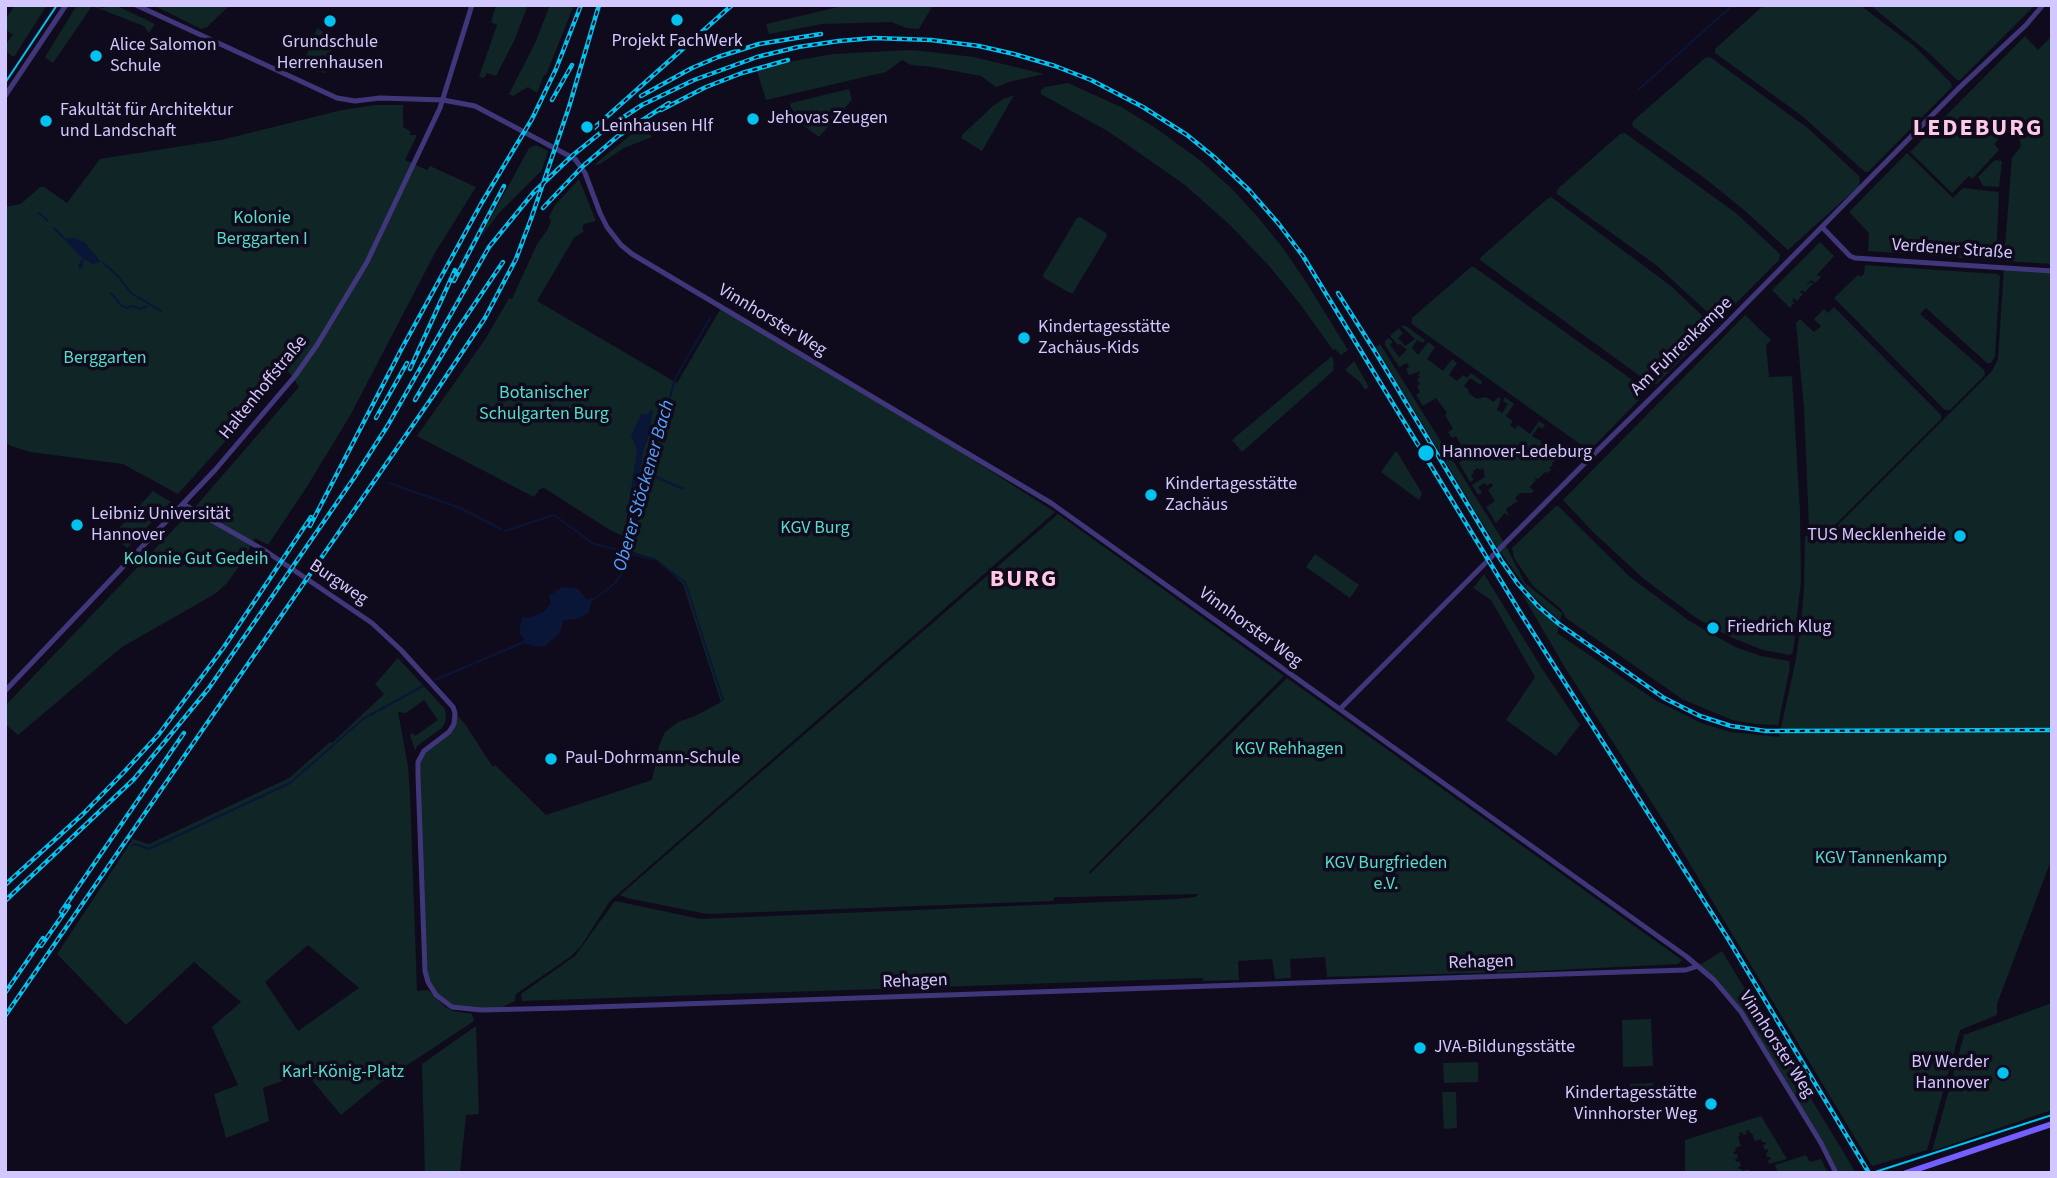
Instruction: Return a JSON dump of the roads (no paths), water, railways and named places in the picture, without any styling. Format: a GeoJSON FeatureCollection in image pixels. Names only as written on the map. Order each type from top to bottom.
{"type":"FeatureCollection","features":[{"type":"Feature","properties":{"kind":"main road"},"geometry":{"type":"LineString","coordinates":[[1906,1173],[2052,1124]]}},
{"type":"Feature","properties":{"kind":"street"},"geometry":{"type":"LineString","coordinates":[[5,96],[66,5]]}},
{"type":"Feature","properties":{"kind":"street"},"geometry":{"type":"LineString","coordinates":[[136,5],[337,99],[443,100]]}},
{"type":"Feature","properties":{"kind":"street","name":"Haltenhoffstraße"},"geometry":{"type":"LineString","coordinates":[[5,691],[183,504],[276,400],[317,345],[367,262],[443,100],[472,5]]}},
{"type":"Feature","properties":{"kind":"street","name":"Am Fuhrenkampe"},"geometry":{"type":"LineString","coordinates":[[1340,709],[2026,25],[2043,5]]}},
{"type":"Feature","properties":{"kind":"street","name":"Vinnhorster Weg"},"geometry":{"type":"LineString","coordinates":[[443,100],[486,110],[575,159],[587,178],[607,227],[632,254],[1042,497],[1698,966],[1723,989],[1741,1012],[1821,1143],[1836,1173]]}},
{"type":"Feature","properties":{"kind":"street","name":"Verdener Straße"},"geometry":{"type":"LineString","coordinates":[[1822,227],[1850,256],[2052,271]]}},
{"type":"Feature","properties":{"kind":"street","name":"Burgweg"},"geometry":{"type":"LineString","coordinates":[[183,504],[267,552],[372,623],[439,691],[455,713]]}},
{"type":"Feature","properties":{"kind":"street","name":"Rehagen"},"geometry":{"type":"LineString","coordinates":[[455,713],[454,724],[449,732],[428,747],[421,756],[418,775],[425,971],[436,995],[459,1009],[565,1008],[1486,977],[1686,970],[1698,966]]}},
{"type":"Feature","properties":{"kind":"water"},"geometry":{"type":"Polygon","coordinates":[[[63,238],[75,238],[85,243],[101,262],[92,264],[84,259],[82,268],[79,269],[78,265],[83,259],[63,238]]]}},
{"type":"Feature","properties":{"kind":"water"},"geometry":{"type":"Polygon","coordinates":[[[653,411],[630,526],[626,524],[637,449],[631,436],[641,414],[647,414],[653,411]]]}},
{"type":"Feature","properties":{"kind":"water"},"geometry":{"type":"Polygon","coordinates":[[[562,587],[578,589],[587,600],[593,598],[589,613],[577,619],[564,620],[559,634],[545,646],[523,643],[524,639],[519,633],[522,618],[544,612],[551,603],[549,596],[562,587]]]}},
{"type":"Feature","properties":{"kind":"waterway"},"geometry":{"type":"LineString","coordinates":[[1638,90],[1733,5]]}},
{"type":"Feature","properties":{"kind":"waterway"},"geometry":{"type":"LineString","coordinates":[[39,213],[48,221]]}},
{"type":"Feature","properties":{"kind":"waterway"},"geometry":{"type":"LineString","coordinates":[[54,228],[63,237]]}},
{"type":"Feature","properties":{"kind":"waterway"},"geometry":{"type":"LineString","coordinates":[[103,263],[131,293],[161,311]]}},
{"type":"Feature","properties":{"kind":"waterway"},"geometry":{"type":"LineString","coordinates":[[111,293],[126,308],[133,306],[140,309],[147,306]]}},
{"type":"Feature","properties":{"kind":"waterway","name":"Oberer Stöckener Bach"},"geometry":{"type":"LineString","coordinates":[[594,599],[613,585],[621,575],[675,379],[710,318]]}},
{"type":"Feature","properties":{"kind":"waterway"},"geometry":{"type":"LineString","coordinates":[[652,475],[683,489]]}},
{"type":"Feature","properties":{"kind":"waterway"},"geometry":{"type":"LineString","coordinates":[[389,483],[460,508],[501,529]]}},
{"type":"Feature","properties":{"kind":"waterway"},"geometry":{"type":"LineString","coordinates":[[505,531],[554,515],[592,543],[655,560]]}},
{"type":"Feature","properties":{"kind":"waterway"},"geometry":{"type":"LineString","coordinates":[[661,564],[685,582],[723,700],[721,701]]}},
{"type":"Feature","properties":{"kind":"waterway","name":"Oberer Stöckener Bach"},"geometry":{"type":"LineString","coordinates":[[435,680],[524,642]]}},
{"type":"Feature","properties":{"kind":"waterway","name":"Oberer Stöckener Bach"},"geometry":{"type":"LineString","coordinates":[[132,846],[135,844],[149,849],[290,783],[363,719],[423,686]]}},
{"type":"Feature","properties":{"kind":"tram line"},"geometry":{"type":"LineString","coordinates":[[5,83],[57,5]]}},
{"type":"Feature","properties":{"kind":"tram line"},"geometry":{"type":"LineString","coordinates":[[1872,1173],[2052,1115]]}},
{"type":"Feature","properties":{"kind":"railway"},"geometry":{"type":"LineString","coordinates":[[310,526],[401,350],[481,204],[532,119],[556,69],[581,5]]}},
{"type":"Feature","properties":{"kind":"railway"},"geometry":{"type":"LineString","coordinates":[[5,1016],[485,318],[516,259],[531,219],[569,107],[599,5]]}},
{"type":"Feature","properties":{"kind":"railway"},"geometry":{"type":"LineString","coordinates":[[594,128],[732,5]]}},
{"type":"Feature","properties":{"kind":"railway"},"geometry":{"type":"LineString","coordinates":[[641,96],[718,57],[759,44],[821,34]]}},
{"type":"Feature","properties":{"kind":"railway"},"geometry":{"type":"LineString","coordinates":[[5,901],[134,779],[209,688],[388,425],[489,247],[534,192],[573,155],[642,105],[694,80],[757,57],[798,47],[874,38],[931,40],[979,46],[1055,66],[1091,80],[1143,107],[1187,135],[1214,157],[1249,190],[1278,223],[1303,256],[1523,617],[1727,937],[1869,1173]]}},
{"type":"Feature","properties":{"kind":"railway"},"geometry":{"type":"LineString","coordinates":[[661,110],[706,87],[788,60]]}},
{"type":"Feature","properties":{"kind":"railway"},"geometry":{"type":"LineString","coordinates":[[552,100],[572,65]]}},
{"type":"Feature","properties":{"kind":"railway"},"geometry":{"type":"LineString","coordinates":[[543,208],[583,166],[618,136],[669,103]]}},
{"type":"Feature","properties":{"kind":"railway"},"geometry":{"type":"LineString","coordinates":[[454,281],[504,186]]}},
{"type":"Feature","properties":{"kind":"railway"},"geometry":{"type":"LineString","coordinates":[[415,400],[455,333],[503,262]]}},
{"type":"Feature","properties":{"kind":"railway"},"geometry":{"type":"LineString","coordinates":[[410,369],[455,270]]}},
{"type":"Feature","properties":{"kind":"railway"},"geometry":{"type":"LineString","coordinates":[[1338,293],[1518,584],[1559,624],[1664,698],[1700,716],[1731,726],[1766,731],[2052,730]]}},
{"type":"Feature","properties":{"kind":"railway"},"geometry":{"type":"LineString","coordinates":[[376,418],[407,363]]}},
{"type":"Feature","properties":{"kind":"railway"},"geometry":{"type":"LineString","coordinates":[[5,885],[83,814],[159,734],[224,647],[311,517]]}},
{"type":"Feature","properties":{"kind":"railway"},"geometry":{"type":"LineString","coordinates":[[61,912],[184,733]]}},
{"type":"Feature","properties":{"kind":"railway"},"geometry":{"type":"LineString","coordinates":[[41,946],[69,906]]}},
{"type":"Feature","properties":{"kind":"railway"},"geometry":{"type":"LineString","coordinates":[[5,993],[43,938]]}},
{"type":"Feature","properties":{"kind":"place","name":"Projekt FachWerk"},"geometry":{"type":"Point","coordinates":[677,20]}},
{"type":"Feature","properties":{"kind":"place","name":"Grundschule Herrenhausen"},"geometry":{"type":"Point","coordinates":[330,21]}},
{"type":"Feature","properties":{"kind":"place","name":"Alice Salomon Schule"},"geometry":{"type":"Point","coordinates":[96,56]}},
{"type":"Feature","properties":{"kind":"place","name":"Jehovas Zeugen"},"geometry":{"type":"Point","coordinates":[753,119]}},
{"type":"Feature","properties":{"kind":"place","name":"Fakultät für Architektur und Landschaft"},"geometry":{"type":"Point","coordinates":[46,121]}},
{"type":"Feature","properties":{"kind":"place","name":"Leinhausen Hlf"},"geometry":{"type":"Point","coordinates":[587,127]}},
{"type":"Feature","properties":{"kind":"place","name":"Kindertagesstätte Zachäus-Kids"},"geometry":{"type":"Point","coordinates":[1024,338]}},
{"type":"Feature","properties":{"kind":"place","name":"Hannover-Ledeburg"},"geometry":{"type":"Point","coordinates":[1426,453]}},
{"type":"Feature","properties":{"kind":"place","name":"Kindertagesstätte Zachäus"},"geometry":{"type":"Point","coordinates":[1151,495]}},
{"type":"Feature","properties":{"kind":"place","name":"Leibniz Universität Hannover"},"geometry":{"type":"Point","coordinates":[77,525]}},
{"type":"Feature","properties":{"kind":"place","name":"TUS Mecklenheide"},"geometry":{"type":"Point","coordinates":[1960,536]}},
{"type":"Feature","properties":{"kind":"place","name":"Friedrich Klug"},"geometry":{"type":"Point","coordinates":[1713,628]}},
{"type":"Feature","properties":{"kind":"place","name":"Paul-Dohrmann-Schule"},"geometry":{"type":"Point","coordinates":[551,759]}},
{"type":"Feature","properties":{"kind":"place","name":"JVA-Bildungsstätte"},"geometry":{"type":"Point","coordinates":[1420,1048]}},
{"type":"Feature","properties":{"kind":"place","name":"BV Werder Hannover"},"geometry":{"type":"Point","coordinates":[2003,1073]}},
{"type":"Feature","properties":{"kind":"place","name":"Kindertagesstätte Vinnhorster Weg"},"geometry":{"type":"Point","coordinates":[1711,1104]}},
{"type":"Feature","properties":{"kind":"district","name":"LEDEBURG"},"geometry":{"type":"Point","coordinates":[1978,130]}},
{"type":"Feature","properties":{"kind":"district","name":"BURG"},"geometry":{"type":"Point","coordinates":[1024,581]}},
{"type":"Feature","properties":{"kind":"park label","name":"Kolonie Berggarten I"},"geometry":{"type":"Point","coordinates":[262,229]}},
{"type":"Feature","properties":{"kind":"park label","name":"Berggarten"},"geometry":{"type":"Point","coordinates":[105,359]}},
{"type":"Feature","properties":{"kind":"park label","name":"Botanischer Schulgarten Burg"},"geometry":{"type":"Point","coordinates":[544,404]}},
{"type":"Feature","properties":{"kind":"park label","name":"KGV Burg"},"geometry":{"type":"Point","coordinates":[815,529]}},
{"type":"Feature","properties":{"kind":"park label","name":"Kolonie Gut Gedeih"},"geometry":{"type":"Point","coordinates":[196,560]}},
{"type":"Feature","properties":{"kind":"park label","name":"KGV Rehhagen"},"geometry":{"type":"Point","coordinates":[1289,750]}},
{"type":"Feature","properties":{"kind":"park label","name":"KGV Tannenkamp"},"geometry":{"type":"Point","coordinates":[1881,859]}},
{"type":"Feature","properties":{"kind":"park label","name":"KGV Burgfrieden e.V."},"geometry":{"type":"Point","coordinates":[1386,874]}},
{"type":"Feature","properties":{"kind":"park label","name":"Karl-König-Platz"},"geometry":{"type":"Point","coordinates":[343,1073]}}]}
